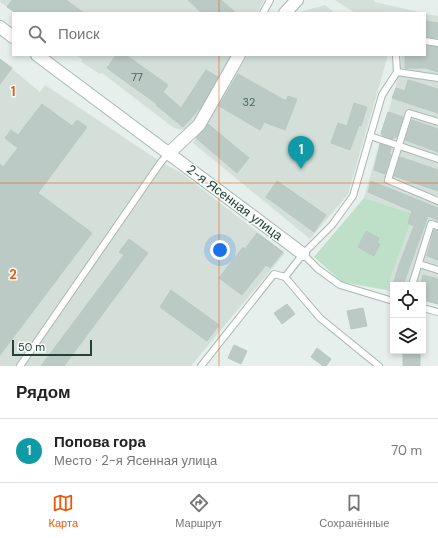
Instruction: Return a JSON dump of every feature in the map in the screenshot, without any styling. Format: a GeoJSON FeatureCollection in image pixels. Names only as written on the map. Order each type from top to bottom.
{"type":"FeatureCollection","features":[{"type":"Feature","properties":{"kind":"street"},"geometry":{"type":"LineString","coordinates":[[286,12],[297,0]]}},
{"type":"Feature","properties":{"kind":"street"},"geometry":{"type":"LineString","coordinates":[[0,27],[12,36]]}},
{"type":"Feature","properties":{"kind":"street","name":"2-я Ясенная улица"},"geometry":{"type":"LineString","coordinates":[[39,56],[303,254]]}},
{"type":"Feature","properties":{"kind":"street"},"geometry":{"type":"LineString","coordinates":[[169,153],[199,125],[238,56]]}},
{"type":"Feature","properties":{"kind":"lane"},"geometry":{"type":"LineString","coordinates":[[264,12],[270,0]]}},
{"type":"Feature","properties":{"kind":"lane"},"geometry":{"type":"LineString","coordinates":[[426,41],[438,43]]}},
{"type":"Feature","properties":{"kind":"lane"},"geometry":{"type":"LineString","coordinates":[[285,277],[303,254],[332,225],[353,196],[382,95],[397,72],[396,56]]}},
{"type":"Feature","properties":{"kind":"lane"},"geometry":{"type":"LineString","coordinates":[[397,72],[438,78]]}},
{"type":"Feature","properties":{"kind":"lane"},"geometry":{"type":"LineString","coordinates":[[438,122],[409,113],[388,180],[438,201]]}},
{"type":"Feature","properties":{"kind":"lane"},"geometry":{"type":"LineString","coordinates":[[370,136],[438,159]]}},
{"type":"Feature","properties":{"kind":"lane"},"geometry":{"type":"LineString","coordinates":[[20,366],[161,162],[169,153]]}},
{"type":"Feature","properties":{"kind":"lane"},"geometry":{"type":"LineString","coordinates":[[413,282],[431,224],[438,226]]}},
{"type":"Feature","properties":{"kind":"lane"},"geometry":{"type":"LineString","coordinates":[[303,254],[318,269],[340,285],[390,300]]}},
{"type":"Feature","properties":{"kind":"lane"},"geometry":{"type":"LineString","coordinates":[[419,264],[438,270]]}},
{"type":"Feature","properties":{"kind":"lane"},"geometry":{"type":"LineString","coordinates":[[201,366],[274,274],[285,277],[320,318],[379,366]]}},
{"type":"Feature","properties":{"kind":"lane"},"geometry":{"type":"LineString","coordinates":[[426,309],[438,312]]}},
{"type":"Feature","properties":{"kind":"shaded area"},"geometry":{"type":"Polygon","coordinates":[[[0,0],[264,0],[258,12],[15,12],[0,2],[0,0]]]}},
{"type":"Feature","properties":{"kind":"shaded area"},"geometry":{"type":"Polygon","coordinates":[[[335,0],[373,0],[375,2],[419,12],[353,12],[335,0]]]}},
{"type":"Feature","properties":{"kind":"shaded area"},"geometry":{"type":"Polygon","coordinates":[[[325,5],[334,12],[300,12],[325,5]]]}},
{"type":"Feature","properties":{"kind":"shaded area"},"geometry":{"type":"Polygon","coordinates":[[[426,14],[438,16],[438,305],[426,301],[426,282],[390,282],[390,291],[386,290],[414,214],[364,198],[396,85],[402,56],[426,56],[426,14]]]}},
{"type":"Feature","properties":{"kind":"shaded area"},"geometry":{"type":"Polygon","coordinates":[[[78,56],[233,56],[221,80],[190,126],[181,130],[174,128],[102,73],[100,74],[81,62],[82,59],[78,56]]]}},
{"type":"Feature","properties":{"kind":"shaded area"},"geometry":{"type":"Polygon","coordinates":[[[247,56],[388,56],[348,194],[310,239],[193,143],[247,56]]]}},
{"type":"Feature","properties":{"kind":"shaded area"},"geometry":{"type":"Polygon","coordinates":[[[0,59],[40,92],[45,85],[161,162],[181,173],[285,253],[191,366],[0,366],[0,59]]]}},
{"type":"Feature","properties":{"kind":"green space"},"geometry":{"type":"Polygon","coordinates":[[[364,198],[414,214],[386,290],[342,282],[314,257],[364,198]]]}},
{"type":"Feature","properties":{"kind":"building"},"geometry":{"type":"Polygon","coordinates":[[[12,0],[66,0],[83,12],[14,12],[7,7],[12,0]]]}},
{"type":"Feature","properties":{"kind":"building"},"geometry":{"type":"Polygon","coordinates":[[[188,0],[221,0],[235,12],[201,12],[188,0]]]}},
{"type":"Feature","properties":{"kind":"building"},"geometry":{"type":"Polygon","coordinates":[[[426,21],[438,23],[438,38],[426,37],[426,21]]]}},
{"type":"Feature","properties":{"kind":"building"},"geometry":{"type":"Polygon","coordinates":[[[426,46],[438,47],[438,72],[426,68],[405,68],[405,56],[426,56],[426,46]]]}},
{"type":"Feature","properties":{"kind":"building"},"geometry":{"type":"Polygon","coordinates":[[[115,56],[127,56],[168,85],[163,92],[181,108],[206,70],[218,77],[201,107],[183,127],[156,105],[157,104],[107,68],[115,56]]]}},
{"type":"Feature","properties":{"kind":"building"},"geometry":{"type":"Polygon","coordinates":[[[0,59],[12,68],[0,84],[0,59]]]}},
{"type":"Feature","properties":{"kind":"building"},"geometry":{"type":"Polygon","coordinates":[[[238,74],[286,101],[288,96],[297,99],[285,130],[264,122],[260,130],[219,106],[238,74]]]}},
{"type":"Feature","properties":{"kind":"building"},"geometry":{"type":"Polygon","coordinates":[[[408,80],[438,89],[438,113],[392,98],[396,88],[405,91],[408,80]]]}},
{"type":"Feature","properties":{"kind":"building"},"geometry":{"type":"Polygon","coordinates":[[[354,103],[367,107],[361,126],[359,125],[350,150],[331,143],[338,123],[347,126],[354,103]]]}},
{"type":"Feature","properties":{"kind":"building"},"geometry":{"type":"Polygon","coordinates":[[[42,104],[72,126],[77,120],[87,127],[38,193],[92,233],[0,355],[0,164],[3,167],[18,148],[5,138],[11,130],[18,135],[42,104]]]}},
{"type":"Feature","properties":{"kind":"building"},"geometry":{"type":"Polygon","coordinates":[[[388,112],[403,117],[397,137],[394,137],[393,139],[382,135],[381,133],[388,112]]]}},
{"type":"Feature","properties":{"kind":"building"},"geometry":{"type":"Polygon","coordinates":[[[412,120],[438,129],[438,152],[405,140],[412,120]]]}},
{"type":"Feature","properties":{"kind":"building"},"geometry":{"type":"Polygon","coordinates":[[[208,124],[249,158],[237,173],[196,138],[208,124]]]}},
{"type":"Feature","properties":{"kind":"building"},"geometry":{"type":"Polygon","coordinates":[[[380,144],[391,148],[389,154],[391,154],[385,174],[374,170],[380,144]]]}},
{"type":"Feature","properties":{"kind":"building"},"geometry":{"type":"Polygon","coordinates":[[[400,157],[438,170],[438,191],[394,176],[400,157]]]}},
{"type":"Feature","properties":{"kind":"building"},"geometry":{"type":"Polygon","coordinates":[[[277,181],[326,215],[314,232],[266,197],[277,181]]]}},
{"type":"Feature","properties":{"kind":"building"},"geometry":{"type":"Polygon","coordinates":[[[371,181],[438,208],[438,220],[428,216],[404,282],[394,282],[414,226],[408,223],[412,211],[368,192],[371,181]]]}},
{"type":"Feature","properties":{"kind":"building"},"geometry":{"type":"Polygon","coordinates":[[[434,230],[438,230],[438,260],[427,256],[434,230]]]}},
{"type":"Feature","properties":{"kind":"building"},"geometry":{"type":"Polygon","coordinates":[[[366,231],[379,238],[377,243],[380,244],[374,256],[358,247],[366,231]]]}},
{"type":"Feature","properties":{"kind":"building"},"geometry":{"type":"Polygon","coordinates":[[[257,233],[283,252],[270,268],[266,265],[242,295],[219,278],[243,247],[245,249],[257,233]]]}},
{"type":"Feature","properties":{"kind":"building"},"geometry":{"type":"Polygon","coordinates":[[[129,239],[148,253],[64,366],[41,366],[124,255],[119,252],[129,239]]]}},
{"type":"Feature","properties":{"kind":"building"},"geometry":{"type":"Polygon","coordinates":[[[423,275],[438,279],[438,304],[426,301],[426,282],[422,282],[423,275]]]}},
{"type":"Feature","properties":{"kind":"building"},"geometry":{"type":"Polygon","coordinates":[[[171,290],[219,325],[207,341],[160,307],[171,290]]]}},
{"type":"Feature","properties":{"kind":"building"},"geometry":{"type":"Polygon","coordinates":[[[287,304],[295,314],[282,324],[274,313],[287,304]]]}},
{"type":"Feature","properties":{"kind":"building"},"geometry":{"type":"Polygon","coordinates":[[[363,308],[367,326],[351,329],[347,311],[363,308]]]}},
{"type":"Feature","properties":{"kind":"building"},"geometry":{"type":"Polygon","coordinates":[[[234,345],[247,351],[241,364],[228,358],[234,345]]]}},
{"type":"Feature","properties":{"kind":"building"},"geometry":{"type":"Polygon","coordinates":[[[317,348],[331,359],[326,366],[323,366],[311,357],[317,348]]]}},
{"type":"Feature","properties":{"kind":"building"},"geometry":{"type":"Polygon","coordinates":[[[403,354],[420,354],[420,366],[403,366],[403,354]]]}},
{"type":"Feature","properties":{"kind":"place","name":"Попова гора"},"geometry":{"type":"Point","coordinates":[301,169]}}]}
